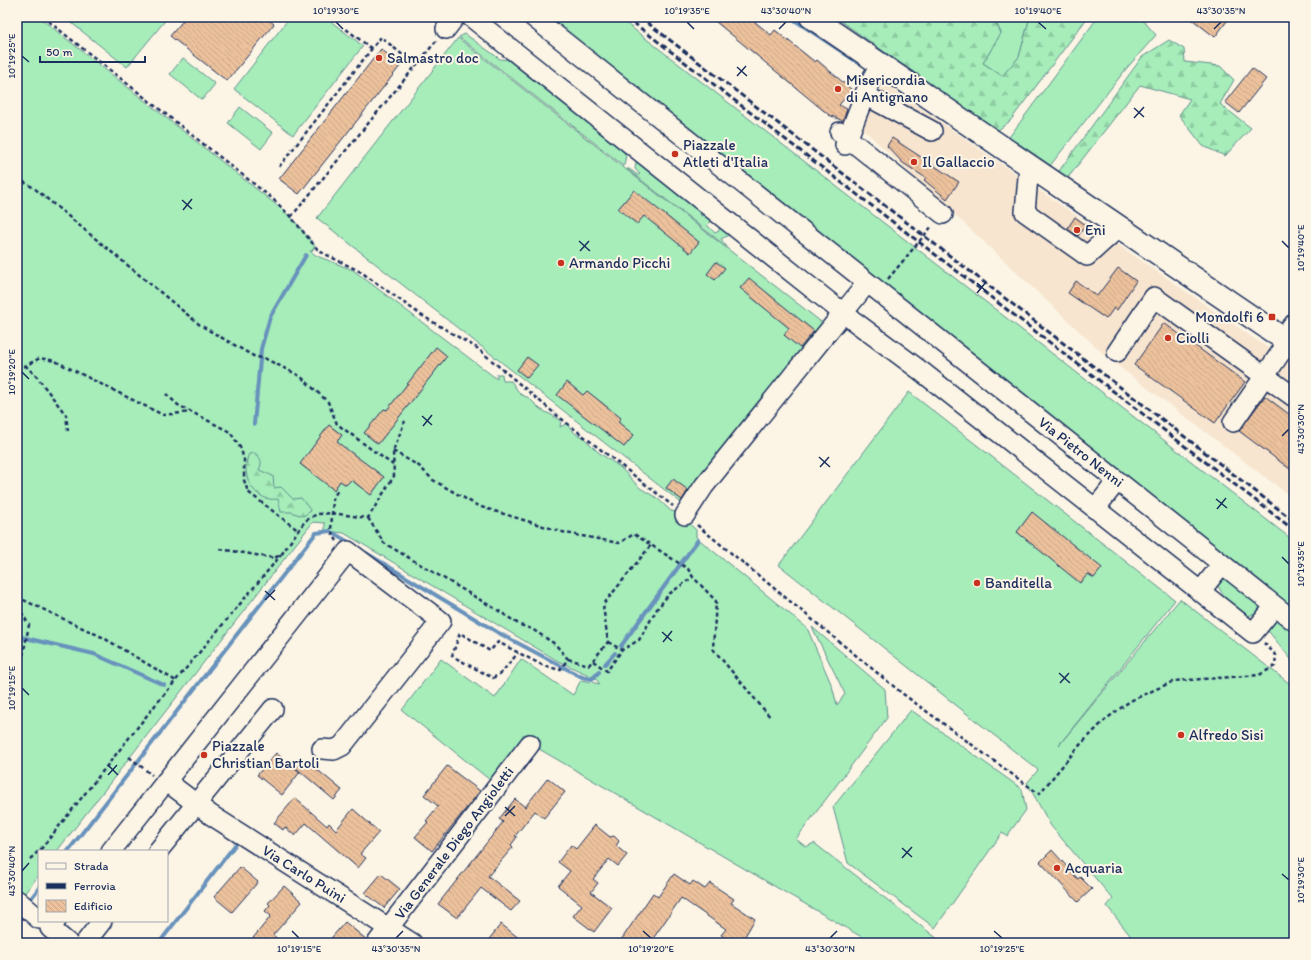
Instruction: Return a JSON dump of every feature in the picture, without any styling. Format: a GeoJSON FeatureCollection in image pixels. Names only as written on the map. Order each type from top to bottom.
{"type":"FeatureCollection","features":[{"type":"Feature","properties":{"kind":"main road"},"geometry":{"type":"LineString","coordinates":[[812,17],[1119,227],[1290,338]]}},
{"type":"Feature","properties":{"kind":"street"},"geometry":{"type":"LineString","coordinates":[[471,17],[843,313],[921,371],[1253,633],[1275,606]]}},
{"type":"Feature","properties":{"kind":"street","name":"Via Pietro Nenni"},"geometry":{"type":"LineString","coordinates":[[533,17],[1294,621]]}},
{"type":"Feature","properties":{"kind":"street"},"geometry":{"type":"LineString","coordinates":[[880,64],[864,87],[844,138],[942,214]]}},
{"type":"Feature","properties":{"kind":"street"},"geometry":{"type":"LineString","coordinates":[[864,87],[932,131]]}},
{"type":"Feature","properties":{"kind":"street"},"geometry":{"type":"LineString","coordinates":[[1029,165],[1025,212],[1087,256],[1119,227]]}},
{"type":"Feature","properties":{"kind":"street"},"geometry":{"type":"LineString","coordinates":[[685,515],[704,486],[843,313],[873,287]]}},
{"type":"Feature","properties":{"kind":"street"},"geometry":{"type":"LineString","coordinates":[[1117,352],[1154,297],[1294,397]]}},
{"type":"Feature","properties":{"kind":"street"},"geometry":{"type":"LineString","coordinates":[[1233,422],[1290,338]]}},
{"type":"Feature","properties":{"kind":"street"},"geometry":{"type":"LineString","coordinates":[[1095,509],[1117,481]]}},
{"type":"Feature","properties":{"kind":"street"},"geometry":{"type":"LineString","coordinates":[[112,850],[348,550],[441,621],[342,746],[334,750],[322,749]]}},
{"type":"Feature","properties":{"kind":"street"},"geometry":{"type":"LineString","coordinates":[[1200,592],[1222,564]]}},
{"type":"Feature","properties":{"kind":"street"},"geometry":{"type":"LineString","coordinates":[[159,850],[203,809],[273,708]]}},
{"type":"Feature","properties":{"kind":"street","name":"Via Generale Diego Angioletti"},"geometry":{"type":"LineString","coordinates":[[377,943],[529,751]]}},
{"type":"Feature","properties":{"kind":"street"},"geometry":{"type":"LineString","coordinates":[[166,781],[203,809]]}},
{"type":"Feature","properties":{"kind":"street","name":"Via Carlo Puini"},"geometry":{"type":"LineString","coordinates":[[203,809],[412,943]]}},
{"type":"Feature","properties":{"kind":"street"},"geometry":{"type":"LineString","coordinates":[[17,900],[38,915]]}},
{"type":"Feature","properties":{"kind":"street"},"geometry":{"type":"LineString","coordinates":[[47,922],[68,943]]}},
{"type":"Feature","properties":{"kind":"street"},"geometry":{"type":"LineString","coordinates":[[85,943],[101,922]]}},
{"type":"Feature","properties":{"kind":"path"},"geometry":{"type":"LineString","coordinates":[[43,17],[272,199],[291,217],[319,251],[360,272],[421,315],[477,348],[554,413],[685,515],[903,694],[1039,794],[1079,746],[1105,720],[1130,701],[1174,681],[1259,675],[1275,666],[1276,655],[1253,633]]}},
{"type":"Feature","properties":{"kind":"path"},"geometry":{"type":"LineString","coordinates":[[291,217],[450,23]]}},
{"type":"Feature","properties":{"kind":"path"},"geometry":{"type":"LineString","coordinates":[[346,29],[372,49]]}},
{"type":"Feature","properties":{"kind":"path"},"geometry":{"type":"LineString","coordinates":[[279,167],[380,37],[416,66]]}},
{"type":"Feature","properties":{"kind":"path"},"geometry":{"type":"LineString","coordinates":[[17,178],[34,188],[200,325],[255,357],[264,358],[300,376],[328,402],[337,424],[393,465]]}},
{"type":"Feature","properties":{"kind":"path"},"geometry":{"type":"LineString","coordinates":[[873,287],[928,231]]}},
{"type":"Feature","properties":{"kind":"path"},"geometry":{"type":"LineString","coordinates":[[17,370],[40,358],[55,361],[163,415],[191,412]]}},
{"type":"Feature","properties":{"kind":"path"},"geometry":{"type":"LineString","coordinates":[[25,365],[37,377],[66,415],[68,431]]}},
{"type":"Feature","properties":{"kind":"path"},"geometry":{"type":"LineString","coordinates":[[166,394],[178,405],[230,432],[241,449],[244,460],[244,480],[248,492],[298,531]]}},
{"type":"Feature","properties":{"kind":"path"},"geometry":{"type":"LineString","coordinates":[[368,518],[394,476],[393,451],[405,421]]}},
{"type":"Feature","properties":{"kind":"path"},"geometry":{"type":"LineString","coordinates":[[393,451],[419,466],[433,480],[478,506],[566,534],[619,544],[634,534],[676,560],[684,566],[716,601],[712,648],[771,718]]}},
{"type":"Feature","properties":{"kind":"path"},"geometry":{"type":"LineString","coordinates":[[336,492],[333,499],[331,513],[331,532],[340,545],[348,550]]}},
{"type":"Feature","properties":{"kind":"path"},"geometry":{"type":"LineString","coordinates":[[40,850],[152,709],[281,555],[305,521],[317,514],[331,513],[368,518],[384,543],[520,625],[532,629],[555,644],[567,661],[589,665],[608,642],[603,605],[651,545]]}},
{"type":"Feature","properties":{"kind":"path"},"geometry":{"type":"LineString","coordinates":[[17,549],[20,576],[17,593]]}},
{"type":"Feature","properties":{"kind":"path"},"geometry":{"type":"LineString","coordinates":[[220,549],[274,558],[281,555]]}},
{"type":"Feature","properties":{"kind":"path"},"geometry":{"type":"LineString","coordinates":[[593,662],[607,671],[622,650],[639,640],[657,608],[669,594],[693,577]]}},
{"type":"Feature","properties":{"kind":"path"},"geometry":{"type":"LineString","coordinates":[[17,598],[102,637],[176,681]]}},
{"type":"Feature","properties":{"kind":"path"},"geometry":{"type":"LineString","coordinates":[[17,598],[20,610],[26,619],[28,627],[17,685]]}},
{"type":"Feature","properties":{"kind":"path"},"geometry":{"type":"LineString","coordinates":[[518,653],[501,673],[493,678],[452,656],[460,633],[490,651],[498,642],[542,665],[560,670],[567,661]]}},
{"type":"Feature","properties":{"kind":"path"},"geometry":{"type":"LineString","coordinates":[[608,642],[622,650]]}},
{"type":"Feature","properties":{"kind":"path"},"geometry":{"type":"LineString","coordinates":[[130,758],[146,771]]}},
{"type":"Feature","properties":{"kind":"path"},"geometry":{"type":"LineString","coordinates":[[30,859],[38,852]]}},
{"type":"Feature","properties":{"kind":"shaded area"},"geometry":{"type":"Polygon","coordinates":[[[884,83],[1294,366],[1294,499],[1109,359],[862,128],[884,83]]]}},
{"type":"Feature","properties":{"kind":"green space"},"geometry":{"type":"Polygon","coordinates":[[[17,17],[39,17],[293,219],[315,246],[312,251],[310,251],[317,256],[353,270],[497,379],[497,374],[502,374],[503,381],[511,381],[520,394],[529,398],[540,409],[561,420],[560,427],[566,424],[576,434],[583,437],[598,452],[620,467],[640,488],[657,498],[671,511],[677,512],[696,530],[696,537],[807,628],[832,686],[837,705],[845,694],[812,627],[885,689],[887,718],[796,839],[806,847],[814,843],[943,943],[872,943],[522,739],[490,780],[402,710],[441,659],[495,698],[521,659],[573,695],[581,680],[600,684],[595,678],[558,661],[344,533],[325,531],[325,523],[313,522],[58,850],[38,850],[38,876],[24,894],[17,889],[17,17]]]}},
{"type":"Feature","properties":{"kind":"green space"},"geometry":{"type":"Polygon","coordinates":[[[64,17],[168,17],[127,67],[64,17]]]}},
{"type":"Feature","properties":{"kind":"green space"},"geometry":{"type":"Polygon","coordinates":[[[290,17],[325,17],[363,46],[293,135],[234,89],[290,17]]]}},
{"type":"Feature","properties":{"kind":"green space"},"geometry":{"type":"Polygon","coordinates":[[[548,17],[618,17],[1294,541],[1294,610],[889,290],[548,17]]]}},
{"type":"Feature","properties":{"kind":"green space"},"geometry":{"type":"Polygon","coordinates":[[[835,17],[993,17],[1001,33],[983,63],[1002,76],[1019,57],[1030,17],[1088,17],[1010,121],[997,131],[835,17]]]}},
{"type":"Feature","properties":{"kind":"green space"},"geometry":{"type":"Polygon","coordinates":[[[993,17],[1030,17],[1019,57],[1003,76],[983,63],[1001,33],[993,17]]]}},
{"type":"Feature","properties":{"kind":"green space"},"geometry":{"type":"Polygon","coordinates":[[[1098,17],[1140,17],[1156,35],[1126,69],[1049,167],[1007,140],[1098,17]]]}},
{"type":"Feature","properties":{"kind":"green space"},"geometry":{"type":"Polygon","coordinates":[[[465,34],[500,59],[511,60],[617,144],[626,155],[624,166],[459,37],[465,34]]]}},
{"type":"Feature","properties":{"kind":"green space","name":"Armando Picchi"},"geometry":{"type":"Polygon","coordinates":[[[458,38],[825,325],[684,505],[317,218],[458,38]]]}},
{"type":"Feature","properties":{"kind":"green space"},"geometry":{"type":"Polygon","coordinates":[[[1169,40],[1184,49],[1185,62],[1220,66],[1234,80],[1220,104],[1251,128],[1225,156],[1203,146],[1179,115],[1190,99],[1140,85],[1067,179],[1059,171],[1142,57],[1169,40]]]}},
{"type":"Feature","properties":{"kind":"green space"},"geometry":{"type":"Polygon","coordinates":[[[183,58],[215,84],[202,100],[170,74],[183,58]]]}},
{"type":"Feature","properties":{"kind":"green space"},"geometry":{"type":"Polygon","coordinates":[[[240,107],[273,133],[261,149],[228,123],[240,107]]]}},
{"type":"Feature","properties":{"kind":"green space"},"geometry":{"type":"Polygon","coordinates":[[[639,160],[706,206],[700,212],[701,216],[708,213],[714,219],[707,225],[715,233],[719,231],[719,227],[724,224],[731,234],[721,239],[727,247],[627,169],[638,175],[640,174],[635,169],[636,162],[639,160]]]}},
{"type":"Feature","properties":{"kind":"green space"},"geometry":{"type":"Polygon","coordinates":[[[909,392],[1175,600],[1059,745],[1180,599],[1294,687],[1294,943],[1136,943],[1107,906],[1113,899],[1051,826],[1027,783],[1038,770],[779,565],[909,392]]]}},
{"type":"Feature","properties":{"kind":"green space"},"geometry":{"type":"Polygon","coordinates":[[[255,453],[261,460],[259,470],[273,476],[274,488],[281,487],[293,499],[301,498],[311,511],[303,516],[291,512],[281,512],[278,499],[269,499],[256,492],[247,478],[246,470],[246,462],[249,454],[255,453]]]}},
{"type":"Feature","properties":{"kind":"green space"},"geometry":{"type":"Polygon","coordinates":[[[1222,578],[1232,582],[1267,609],[1247,616],[1242,613],[1229,601],[1216,582],[1222,578]]]}},
{"type":"Feature","properties":{"kind":"green space"},"geometry":{"type":"Polygon","coordinates":[[[1278,618],[1294,630],[1294,663],[1270,633],[1264,629],[1278,618]]]}},
{"type":"Feature","properties":{"kind":"green space"},"geometry":{"type":"Polygon","coordinates":[[[911,710],[1022,789],[1026,810],[1007,836],[1002,833],[935,928],[848,863],[833,807],[911,710]]]}},
{"type":"Feature","properties":{"kind":"building"},"geometry":{"type":"Polygon","coordinates":[[[186,17],[265,17],[274,24],[227,81],[170,36],[186,17]]]}},
{"type":"Feature","properties":{"kind":"building"},"geometry":{"type":"Polygon","coordinates":[[[710,17],[749,17],[771,35],[775,30],[815,62],[817,60],[852,90],[839,105],[847,109],[843,121],[829,115],[710,17]]]}},
{"type":"Feature","properties":{"kind":"building"},"geometry":{"type":"Polygon","coordinates":[[[1189,17],[1230,17],[1215,37],[1189,17]]]}},
{"type":"Feature","properties":{"kind":"building"},"geometry":{"type":"Polygon","coordinates":[[[381,49],[401,65],[299,194],[279,179],[381,49]]]}},
{"type":"Feature","properties":{"kind":"building"},"geometry":{"type":"Polygon","coordinates":[[[1252,68],[1266,79],[1239,113],[1225,102],[1252,68]]]}},
{"type":"Feature","properties":{"kind":"building"},"geometry":{"type":"Polygon","coordinates":[[[892,138],[959,182],[947,199],[924,180],[926,178],[903,163],[887,146],[892,138]]]}},
{"type":"Feature","properties":{"kind":"building"},"geometry":{"type":"Polygon","coordinates":[[[634,190],[699,242],[690,253],[644,216],[637,224],[618,209],[634,190]]]}},
{"type":"Feature","properties":{"kind":"building"},"geometry":{"type":"Polygon","coordinates":[[[1075,217],[1086,225],[1078,236],[1067,229],[1075,217]]]}},
{"type":"Feature","properties":{"kind":"building"},"geometry":{"type":"Polygon","coordinates":[[[716,262],[725,268],[715,280],[707,274],[716,262]]]}},
{"type":"Feature","properties":{"kind":"building"},"geometry":{"type":"Polygon","coordinates":[[[1118,268],[1136,281],[1117,310],[1114,308],[1106,319],[1068,293],[1076,281],[1097,296],[1118,268]]]}},
{"type":"Feature","properties":{"kind":"building"},"geometry":{"type":"Polygon","coordinates":[[[749,278],[814,331],[800,348],[784,335],[789,328],[740,288],[749,278]]]}},
{"type":"Feature","properties":{"kind":"building"},"geometry":{"type":"Polygon","coordinates":[[[1164,323],[1245,382],[1215,423],[1134,365],[1164,323]]]}},
{"type":"Feature","properties":{"kind":"building"},"geometry":{"type":"Polygon","coordinates":[[[436,347],[447,356],[378,444],[364,433],[384,409],[387,410],[436,347]]]}},
{"type":"Feature","properties":{"kind":"building"},"geometry":{"type":"Polygon","coordinates":[[[527,357],[538,365],[527,378],[517,370],[527,357]]]}},
{"type":"Feature","properties":{"kind":"building"},"geometry":{"type":"Polygon","coordinates":[[[567,382],[583,395],[587,391],[621,418],[618,422],[634,435],[624,447],[557,395],[567,382]]]}},
{"type":"Feature","properties":{"kind":"building"},"geometry":{"type":"Polygon","coordinates":[[[1265,396],[1294,418],[1294,472],[1239,431],[1265,396]]]}},
{"type":"Feature","properties":{"kind":"building"},"geometry":{"type":"Polygon","coordinates":[[[329,425],[342,435],[337,442],[384,477],[371,495],[351,480],[346,485],[340,481],[334,490],[300,464],[329,425]]]}},
{"type":"Feature","properties":{"kind":"building"},"geometry":{"type":"Polygon","coordinates":[[[673,479],[688,490],[682,500],[666,488],[673,479]]]}},
{"type":"Feature","properties":{"kind":"building"},"geometry":{"type":"Polygon","coordinates":[[[1032,512],[1102,568],[1094,578],[1088,574],[1080,583],[1017,532],[1032,512]]]}},
{"type":"Feature","properties":{"kind":"building"},"geometry":{"type":"Polygon","coordinates":[[[276,753],[300,772],[282,795],[257,775],[276,753]]]}},
{"type":"Feature","properties":{"kind":"building"},"geometry":{"type":"Polygon","coordinates":[[[304,759],[342,790],[334,800],[296,768],[304,759]]]}},
{"type":"Feature","properties":{"kind":"building"},"geometry":{"type":"Polygon","coordinates":[[[447,766],[480,791],[432,851],[415,837],[428,822],[426,821],[438,806],[424,795],[447,766]]]}},
{"type":"Feature","properties":{"kind":"building"},"geometry":{"type":"Polygon","coordinates":[[[548,778],[565,792],[544,818],[535,811],[515,836],[517,837],[511,845],[513,847],[488,876],[520,901],[511,911],[481,888],[457,918],[438,904],[503,822],[499,819],[515,799],[525,807],[548,778]]]}},
{"type":"Feature","properties":{"kind":"building"},"geometry":{"type":"Polygon","coordinates":[[[295,798],[327,826],[329,823],[336,830],[353,809],[379,832],[360,854],[366,858],[358,868],[306,823],[295,836],[285,827],[283,830],[274,823],[295,798]]]}},
{"type":"Feature","properties":{"kind":"building"},"geometry":{"type":"Polygon","coordinates":[[[595,825],[610,837],[614,836],[619,841],[616,846],[627,855],[618,866],[609,859],[593,879],[598,883],[591,892],[612,908],[594,932],[573,916],[582,905],[558,886],[570,871],[558,862],[571,845],[576,849],[595,825]]]}},
{"type":"Feature","properties":{"kind":"building"},"geometry":{"type":"Polygon","coordinates":[[[1052,850],[1078,879],[1080,877],[1092,889],[1078,902],[1040,862],[1052,850]]]}},
{"type":"Feature","properties":{"kind":"building"},"geometry":{"type":"Polygon","coordinates":[[[240,867],[258,882],[232,912],[214,897],[240,867]]]}},
{"type":"Feature","properties":{"kind":"building"},"geometry":{"type":"Polygon","coordinates":[[[381,874],[400,889],[384,908],[365,893],[381,874]]]}},
{"type":"Feature","properties":{"kind":"building"},"geometry":{"type":"Polygon","coordinates":[[[674,874],[690,885],[693,881],[705,889],[710,883],[734,899],[731,903],[755,919],[745,936],[755,943],[732,943],[721,935],[726,929],[681,898],[650,943],[619,943],[653,893],[658,897],[674,874]]]}},
{"type":"Feature","properties":{"kind":"building"},"geometry":{"type":"Polygon","coordinates":[[[284,886],[302,902],[273,935],[282,943],[249,943],[271,916],[265,911],[270,905],[268,903],[284,886]]]}},
{"type":"Feature","properties":{"kind":"building"},"geometry":{"type":"Polygon","coordinates":[[[345,922],[367,940],[366,943],[327,943],[345,922]]]}},
{"type":"Feature","properties":{"kind":"building"},"geometry":{"type":"Polygon","coordinates":[[[501,924],[525,943],[486,943],[501,924]]]}},
{"type":"Feature","properties":{"kind":"waterway"},"geometry":{"type":"LineString","coordinates":[[790,17],[859,63]]}},
{"type":"Feature","properties":{"kind":"waterway"},"geometry":{"type":"LineString","coordinates":[[254,424],[261,349],[270,317],[306,255]]}},
{"type":"Feature","properties":{"kind":"waterway"},"geometry":{"type":"LineString","coordinates":[[69,850],[316,533],[330,531]]}},
{"type":"Feature","properties":{"kind":"waterway"},"geometry":{"type":"LineString","coordinates":[[333,533],[352,544]]}},
{"type":"Feature","properties":{"kind":"waterway"},"geometry":{"type":"LineString","coordinates":[[621,646],[698,540]]}},
{"type":"Feature","properties":{"kind":"waterway"},"geometry":{"type":"LineString","coordinates":[[366,553],[497,632],[582,677],[592,679],[599,672]]}},
{"type":"Feature","properties":{"kind":"waterway"},"geometry":{"type":"LineString","coordinates":[[17,636],[94,654],[164,685]]}},
{"type":"Feature","properties":{"kind":"waterway"},"geometry":{"type":"LineString","coordinates":[[605,664],[615,653]]}},
{"type":"Feature","properties":{"kind":"waterway"},"geometry":{"type":"LineString","coordinates":[[159,943],[235,845]]}},
{"type":"Feature","properties":{"kind":"waterway"},"geometry":{"type":"LineString","coordinates":[[29,901],[38,889]]}},
{"type":"Feature","properties":{"kind":"railway"},"geometry":{"type":"LineString","coordinates":[[626,17],[1294,530]]}},
{"type":"Feature","properties":{"kind":"railway"},"geometry":{"type":"LineString","coordinates":[[640,17],[1294,521]]}},
{"type":"Feature","properties":{"kind":"place","name":"Salmastro doc"},"geometry":{"type":"Point","coordinates":[379,58]}},
{"type":"Feature","properties":{"kind":"place","name":"Misericordia di Antignano"},"geometry":{"type":"Point","coordinates":[838,89]}},
{"type":"Feature","properties":{"kind":"place","name":"Piazzale Atleti d'Italia"},"geometry":{"type":"Point","coordinates":[675,154]}},
{"type":"Feature","properties":{"kind":"place","name":"Il Gallaccio"},"geometry":{"type":"Point","coordinates":[914,162]}},
{"type":"Feature","properties":{"kind":"place","name":"Eni"},"geometry":{"type":"Point","coordinates":[1077,230]}},
{"type":"Feature","properties":{"kind":"place","name":"Armando Picchi"},"geometry":{"type":"Point","coordinates":[561,263]}},
{"type":"Feature","properties":{"kind":"place","name":"Mondolfi 6"},"geometry":{"type":"Point","coordinates":[1272,317]}},
{"type":"Feature","properties":{"kind":"place","name":"Ciolli"},"geometry":{"type":"Point","coordinates":[1168,338]}},
{"type":"Feature","properties":{"kind":"place","name":"Banditella"},"geometry":{"type":"Point","coordinates":[977,583]}},
{"type":"Feature","properties":{"kind":"place","name":"Alfredo Sisi"},"geometry":{"type":"Point","coordinates":[1181,735]}},
{"type":"Feature","properties":{"kind":"place","name":"Piazzale Christian Bartoli"},"geometry":{"type":"Point","coordinates":[204,755]}},
{"type":"Feature","properties":{"kind":"place","name":"Acquaria"},"geometry":{"type":"Point","coordinates":[1057,868]}}]}
